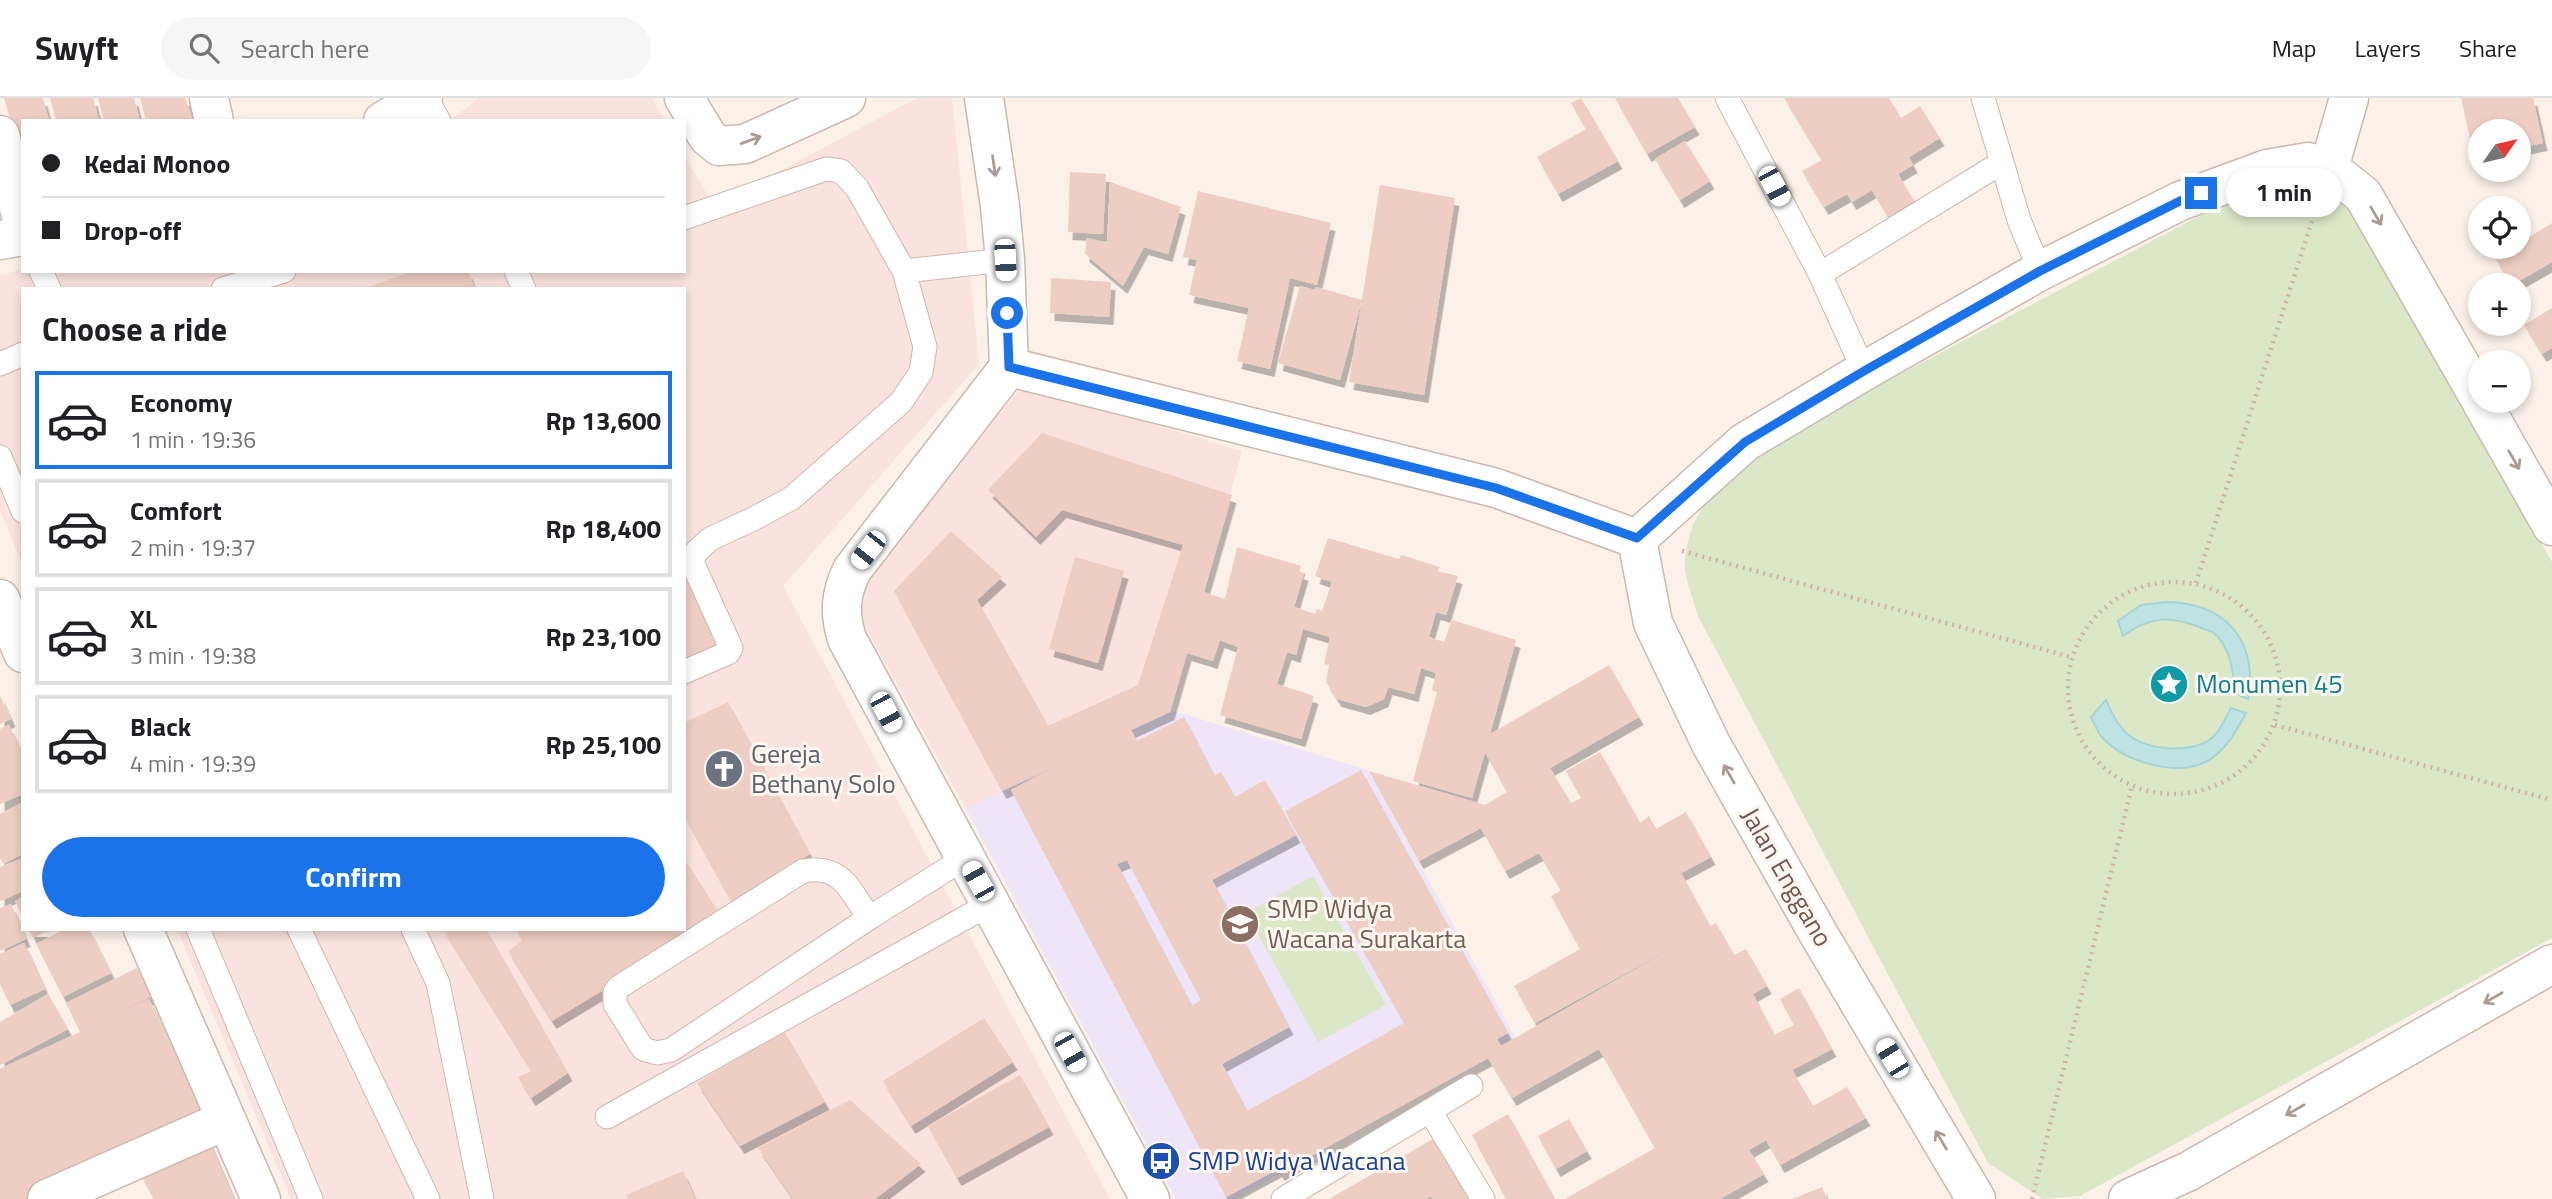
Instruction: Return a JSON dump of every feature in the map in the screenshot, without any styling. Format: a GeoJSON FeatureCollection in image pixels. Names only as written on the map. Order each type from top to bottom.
{"type":"FeatureCollection","features":[{"type":"Feature","properties":{"kind":"street"},"geometry":{"type":"LineString","coordinates":[[209,98],[214,119]]}},
{"type":"Feature","properties":{"kind":"street"},"geometry":{"type":"LineString","coordinates":[[387,119],[424,98]]}},
{"type":"Feature","properties":{"kind":"street"},"geometry":{"type":"LineString","coordinates":[[684,98],[708,137],[719,146],[745,144],[846,98]]}},
{"type":"Feature","properties":{"kind":"street"},"geometry":{"type":"LineString","coordinates":[[984,98],[1000,206],[1009,367],[852,570],[840,602],[841,619],[846,639],[1150,1199]]}},
{"type":"Feature","properties":{"kind":"street"},"geometry":{"type":"LineString","coordinates":[[2329,168],[2349,98]]}},
{"type":"Feature","properties":{"kind":"street"},"geometry":{"type":"LineString","coordinates":[[0,135],[21,215]]}},
{"type":"Feature","properties":{"kind":"street"},"geometry":{"type":"LineString","coordinates":[[1009,367],[1496,488],[1637,538],[1745,442],[2040,271],[2180,201],[2267,169],[2308,162],[2329,168],[2363,195],[2468,379]]}},
{"type":"Feature","properties":{"kind":"street"},"geometry":{"type":"LineString","coordinates":[[0,240],[21,236]]}},
{"type":"Feature","properties":{"kind":"street"},"geometry":{"type":"LineString","coordinates":[[2487,413],[2552,526]]}},
{"type":"Feature","properties":{"kind":"street","name":"Jalan Enggano"},"geometry":{"type":"LineString","coordinates":[[1637,538],[1653,623],[1711,744],[1818,933],[1976,1199]]}},
{"type":"Feature","properties":{"kind":"street"},"geometry":{"type":"LineString","coordinates":[[0,599],[21,648]]}},
{"type":"Feature","properties":{"kind":"street"},"geometry":{"type":"LineString","coordinates":[[144,931],[261,1199]]}},
{"type":"Feature","properties":{"kind":"street"},"geometry":{"type":"LineString","coordinates":[[2128,1199],[2189,1171],[2552,964]]}},
{"type":"Feature","properties":{"kind":"street"},"geometry":{"type":"LineString","coordinates":[[47,1199],[226,1120]]}},
{"type":"Feature","properties":{"kind":"lane"},"geometry":{"type":"LineString","coordinates":[[424,98],[438,119]]}},
{"type":"Feature","properties":{"kind":"lane"},"geometry":{"type":"LineString","coordinates":[[1727,98],[1820,274],[1864,371]]}},
{"type":"Feature","properties":{"kind":"lane"},"geometry":{"type":"LineString","coordinates":[[1983,98],[2019,220],[2040,271]]}},
{"type":"Feature","properties":{"kind":"lane"},"geometry":{"type":"LineString","coordinates":[[1820,274],[2001,163]]}},
{"type":"Feature","properties":{"kind":"lane"},"geometry":{"type":"LineString","coordinates":[[686,217],[826,169],[841,171],[857,188],[904,271],[925,347],[921,372],[901,402],[792,498],[710,539],[695,553],[692,562],[731,648],[728,653],[686,671]]}},
{"type":"Feature","properties":{"kind":"lane"},"geometry":{"type":"LineString","coordinates":[[904,271],[1005,260]]}},
{"type":"Feature","properties":{"kind":"lane"},"geometry":{"type":"LineString","coordinates":[[230,287],[277,273]]}},
{"type":"Feature","properties":{"kind":"lane"},"geometry":{"type":"LineString","coordinates":[[0,364],[21,355]]}},
{"type":"Feature","properties":{"kind":"lane"},"geometry":{"type":"LineString","coordinates":[[0,457],[21,506]]}},
{"type":"Feature","properties":{"kind":"lane"},"geometry":{"type":"LineString","coordinates":[[869,918],[844,880],[818,868],[803,871],[619,987],[615,992],[615,1003],[643,1049],[657,1053],[671,1050],[869,918],[965,858]]}},
{"type":"Feature","properties":{"kind":"lane"},"geometry":{"type":"LineString","coordinates":[[607,1117],[990,904]]}},
{"type":"Feature","properties":{"kind":"lane"},"geometry":{"type":"LineString","coordinates":[[199,931],[311,1199]]}},
{"type":"Feature","properties":{"kind":"lane"},"geometry":{"type":"LineString","coordinates":[[300,931],[428,1199]]}},
{"type":"Feature","properties":{"kind":"lane"},"geometry":{"type":"LineString","coordinates":[[414,931],[438,983],[482,1199]]}},
{"type":"Feature","properties":{"kind":"lane"},"geometry":{"type":"LineString","coordinates":[[1283,1199],[1471,1086]]}},
{"type":"Feature","properties":{"kind":"lane"},"geometry":{"type":"LineString","coordinates":[[1430,1111],[1483,1199]]}},
{"type":"Feature","properties":{"kind":"path"},"geometry":{"type":"LineString","coordinates":[[2196,583],[2329,168]]}},
{"type":"Feature","properties":{"kind":"path"},"geometry":{"type":"LineString","coordinates":[[1637,538],[2071,657]]}},
{"type":"Feature","properties":{"kind":"path"},"geometry":{"type":"LineString","coordinates":[[2165,581],[2196,583],[2230,597],[2257,621],[2275,653],[2281,689],[2275,725],[2258,755],[2232,778],[2200,792],[2166,795],[2132,786],[2105,770],[2085,747],[2071,719],[2067,687],[2071,657],[2085,628],[2106,604],[2134,588],[2165,581]]}},
{"type":"Feature","properties":{"kind":"path"},"geometry":{"type":"LineString","coordinates":[[2275,725],[2552,800]]}},
{"type":"Feature","properties":{"kind":"path"},"geometry":{"type":"LineString","coordinates":[[2032,1199],[2132,786]]}},
{"type":"Feature","properties":{"kind":"shaded area"},"geometry":{"type":"Polygon","coordinates":[[[479,98],[652,98],[664,119],[453,119],[479,98]]]}},
{"type":"Feature","properties":{"kind":"shaded area"},"geometry":{"type":"Polygon","coordinates":[[[917,98],[952,98],[979,364],[783,586],[1110,1199],[291,1199],[178,931],[686,931],[686,287],[21,287],[21,560],[0,511],[0,275],[21,270],[21,273],[686,273],[686,158],[714,206],[917,98]]]}},
{"type":"Feature","properties":{"kind":"shaded area"},"geometry":{"type":"Polygon","coordinates":[[[1024,385],[1242,451],[1170,710],[966,809],[862,621],[862,573],[1024,385]]]}},
{"type":"Feature","properties":{"kind":"shaded area","name":"SMP Widya Wacana Surakarta"},"geometry":{"type":"Polygon","coordinates":[[[1170,710],[1368,770],[1516,1039],[1236,1199],[1176,1199],[966,809],[1170,710]]]}},
{"type":"Feature","properties":{"kind":"green space"},"geometry":{"type":"Polygon","coordinates":[[[2302,179],[2335,193],[2352,209],[2552,562],[2552,938],[2080,1196],[2043,1199],[1988,1163],[1698,616],[1686,576],[1687,545],[1699,513],[1708,500],[1729,474],[1755,451],[2267,180],[2302,179]]]}},
{"type":"Feature","properties":{"kind":"green space"},"geometry":{"type":"Polygon","coordinates":[[[1313,876],[1386,1005],[1318,1042],[1246,913],[1313,876]]]}},
{"type":"Feature","properties":{"kind":"water"},"geometry":{"type":"Polygon","coordinates":[[[2166,602],[2205,609],[2221,617],[2233,628],[2248,659],[2248,699],[2234,693],[2228,653],[2220,639],[2212,632],[2188,623],[2159,620],[2142,625],[2123,636],[2118,621],[2141,605],[2166,602]]]}},
{"type":"Feature","properties":{"kind":"water"},"geometry":{"type":"Polygon","coordinates":[[[2106,700],[2116,720],[2130,736],[2160,747],[2196,746],[2217,733],[2231,708],[2246,713],[2232,737],[2212,758],[2195,766],[2171,768],[2132,758],[2101,736],[2091,717],[2106,700]]]}},
{"type":"Feature","properties":{"kind":"building"},"geometry":{"type":"Polygon","coordinates":[[[4,98],[43,98],[48,119],[21,119],[21,157],[4,98]]]}},
{"type":"Feature","properties":{"kind":"building"},"geometry":{"type":"Polygon","coordinates":[[[50,98],[93,98],[98,119],[55,119],[50,98]]]}},
{"type":"Feature","properties":{"kind":"building"},"geometry":{"type":"Polygon","coordinates":[[[98,98],[134,98],[139,119],[103,119],[98,98]]]}},
{"type":"Feature","properties":{"kind":"building"},"geometry":{"type":"Polygon","coordinates":[[[140,98],[185,98],[192,119],[145,119],[140,98]]]}},
{"type":"Feature","properties":{"kind":"building"},"geometry":{"type":"Polygon","coordinates":[[[1581,98],[1618,161],[1558,194],[1537,157],[1586,129],[1571,103],[1581,98]]]}},
{"type":"Feature","properties":{"kind":"building"},"geometry":{"type":"Polygon","coordinates":[[[1615,98],[1678,98],[1695,127],[1647,154],[1615,98]]]}},
{"type":"Feature","properties":{"kind":"building"},"geometry":{"type":"Polygon","coordinates":[[[1784,98],[1889,98],[1901,118],[1920,106],[1940,138],[1909,157],[1913,165],[1898,174],[1914,201],[1888,217],[1872,190],[1852,202],[1847,194],[1824,207],[1802,171],[1822,160],[1784,98]]]}},
{"type":"Feature","properties":{"kind":"building"},"geometry":{"type":"Polygon","coordinates":[[[2461,98],[2533,98],[2543,143],[2531,145],[2531,119],[2468,119],[2468,130],[2461,98]]]}},
{"type":"Feature","properties":{"kind":"building"},"geometry":{"type":"Polygon","coordinates":[[[1685,141],[1710,181],[1680,200],[1655,159],[1685,141]]]}},
{"type":"Feature","properties":{"kind":"building"},"geometry":{"type":"Polygon","coordinates":[[[1070,172],[1106,174],[1103,234],[1068,232],[1070,172]]]}},
{"type":"Feature","properties":{"kind":"building"},"geometry":{"type":"Polygon","coordinates":[[[1110,182],[1181,207],[1168,254],[1144,247],[1123,286],[1085,254],[1087,238],[1107,243],[1110,182]]]}},
{"type":"Feature","properties":{"kind":"building"},"geometry":{"type":"Polygon","coordinates":[[[1380,185],[1455,198],[1424,395],[1349,382],[1380,185]]]}},
{"type":"Feature","properties":{"kind":"building"},"geometry":{"type":"Polygon","coordinates":[[[1198,191],[1331,223],[1317,285],[1290,278],[1270,369],[1237,361],[1249,308],[1189,295],[1197,260],[1183,257],[1198,191]]]}},
{"type":"Feature","properties":{"kind":"building"},"geometry":{"type":"Polygon","coordinates":[[[2552,223],[2552,262],[2531,274],[2504,273],[2496,259],[2531,259],[2531,236],[2552,223]]]}},
{"type":"Feature","properties":{"kind":"building"},"geometry":{"type":"Polygon","coordinates":[[[407,273],[469,273],[474,287],[368,287],[407,273]]]}},
{"type":"Feature","properties":{"kind":"building"},"geometry":{"type":"Polygon","coordinates":[[[1051,278],[1111,282],[1109,317],[1050,313],[1051,278]]]}},
{"type":"Feature","properties":{"kind":"building"},"geometry":{"type":"Polygon","coordinates":[[[1300,286],[1315,290],[1316,287],[1362,300],[1340,380],[1278,363],[1300,286]]]}},
{"type":"Feature","properties":{"kind":"building"},"geometry":{"type":"Polygon","coordinates":[[[2552,308],[2552,348],[2542,354],[2531,336],[2531,321],[2552,308]]]}},
{"type":"Feature","properties":{"kind":"building"},"geometry":{"type":"Polygon","coordinates":[[[1042,433],[1232,495],[1204,592],[1225,599],[1237,547],[1301,566],[1299,571],[1304,573],[1294,607],[1315,614],[1317,609],[1322,611],[1332,582],[1315,576],[1328,538],[1399,559],[1401,555],[1440,567],[1438,571],[1458,576],[1446,615],[1436,612],[1429,637],[1444,642],[1452,620],[1516,640],[1490,734],[1609,665],[1639,717],[1550,768],[1571,803],[1581,798],[1566,771],[1600,752],[1640,823],[1649,816],[1656,829],[1686,812],[1711,857],[1681,873],[1710,926],[1716,923],[1734,955],[1746,949],[1767,986],[1753,994],[1774,1035],[1794,1025],[1780,999],[1799,988],[1832,1049],[1792,1070],[1813,1106],[1847,1087],[1866,1118],[1780,1165],[1766,1140],[1749,1150],[1764,1174],[1720,1199],[1565,1199],[1655,1148],[1599,1049],[1512,1098],[1488,1058],[1280,1173],[1278,1169],[1226,1197],[1011,790],[1052,768],[1002,791],[894,591],[951,531],[1002,577],[977,600],[1048,726],[1138,685],[1183,545],[1062,510],[1036,537],[988,490],[1042,433]],[[1303,629],[1296,655],[1287,652],[1277,684],[1314,696],[1301,739],[1220,715],[1238,647],[1220,640],[1213,661],[1187,653],[1170,712],[1131,730],[1137,741],[1184,717],[1214,776],[1221,772],[1235,797],[1265,780],[1296,835],[1212,880],[1289,1027],[1222,1064],[1247,1111],[1404,1023],[1285,811],[1361,770],[1508,1033],[1497,1039],[1501,1046],[1697,934],[1535,1023],[1514,986],[1580,949],[1551,896],[1561,890],[1539,853],[1505,871],[1481,828],[1419,861],[1369,771],[1485,805],[1507,792],[1485,752],[1472,798],[1413,781],[1437,692],[1432,690],[1436,673],[1421,668],[1414,694],[1388,687],[1384,699],[1366,707],[1337,699],[1326,682],[1329,665],[1324,664],[1330,637],[1303,629]],[[1127,860],[1117,864],[1192,1006],[1201,1000],[1127,860]]]}},
{"type":"Feature","properties":{"kind":"building"},"geometry":{"type":"Polygon","coordinates":[[[686,553],[729,647],[686,666],[686,553]]]}},
{"type":"Feature","properties":{"kind":"building"},"geometry":{"type":"Polygon","coordinates":[[[1075,557],[1124,571],[1098,663],[1049,649],[1075,557]]]}},
{"type":"Feature","properties":{"kind":"building"},"geometry":{"type":"Polygon","coordinates":[[[0,695],[11,719],[0,724],[0,695]]]}},
{"type":"Feature","properties":{"kind":"building","name":"Gereja Bethany Solo"},"geometry":{"type":"Polygon","coordinates":[[[728,702],[810,854],[733,905],[686,820],[686,722],[728,702]]]}},
{"type":"Feature","properties":{"kind":"building"},"geometry":{"type":"Polygon","coordinates":[[[9,725],[21,751],[21,795],[0,804],[0,729],[9,725]]]}},
{"type":"Feature","properties":{"kind":"building"},"geometry":{"type":"Polygon","coordinates":[[[21,803],[21,855],[3,864],[0,858],[0,814],[21,803]]]}},
{"type":"Feature","properties":{"kind":"building"},"geometry":{"type":"Polygon","coordinates":[[[21,859],[21,892],[0,901],[0,867],[21,859]]]}},
{"type":"Feature","properties":{"kind":"building"},"geometry":{"type":"Polygon","coordinates":[[[686,861],[722,918],[552,1021],[508,951],[522,941],[517,931],[686,931],[686,861]]]}},
{"type":"Feature","properties":{"kind":"building"},"geometry":{"type":"Polygon","coordinates":[[[21,898],[21,913],[15,901],[21,898]]]}},
{"type":"Feature","properties":{"kind":"building"},"geometry":{"type":"Polygon","coordinates":[[[11,904],[26,939],[0,951],[0,908],[11,904]]]}},
{"type":"Feature","properties":{"kind":"building"},"geometry":{"type":"Polygon","coordinates":[[[30,931],[48,931],[33,938],[30,931]]]}},
{"type":"Feature","properties":{"kind":"building"},"geometry":{"type":"Polygon","coordinates":[[[61,931],[90,931],[111,973],[63,997],[36,944],[61,931]]]}},
{"type":"Feature","properties":{"kind":"building"},"geometry":{"type":"Polygon","coordinates":[[[444,931],[487,931],[568,1073],[531,1098],[518,1077],[532,1071],[444,931]]]}},
{"type":"Feature","properties":{"kind":"building"},"geometry":{"type":"Polygon","coordinates":[[[24,943],[45,989],[10,1005],[0,984],[0,954],[24,943]]]}},
{"type":"Feature","properties":{"kind":"building"},"geometry":{"type":"Polygon","coordinates":[[[137,968],[152,996],[106,1018],[149,999],[204,1116],[27,1199],[0,1199],[0,1069],[80,1032],[66,1003],[137,968]]]}},
{"type":"Feature","properties":{"kind":"building"},"geometry":{"type":"Polygon","coordinates":[[[48,994],[68,1029],[0,1065],[0,1022],[48,994]]]}},
{"type":"Feature","properties":{"kind":"building"},"geometry":{"type":"Polygon","coordinates":[[[984,1018],[1013,1062],[911,1126],[883,1081],[984,1018]]]}},
{"type":"Feature","properties":{"kind":"building"},"geometry":{"type":"Polygon","coordinates":[[[784,1031],[825,1102],[740,1146],[697,1083],[784,1031]]]}},
{"type":"Feature","properties":{"kind":"building"},"geometry":{"type":"Polygon","coordinates":[[[1020,1075],[1049,1127],[957,1178],[928,1126],[1020,1075]]]}},
{"type":"Feature","properties":{"kind":"building"},"geometry":{"type":"Polygon","coordinates":[[[850,1100],[921,1164],[875,1199],[793,1199],[758,1148],[850,1100]]]}},
{"type":"Feature","properties":{"kind":"building"},"geometry":{"type":"Polygon","coordinates":[[[1508,1114],[1555,1199],[1506,1199],[1472,1135],[1508,1114]]]}},
{"type":"Feature","properties":{"kind":"building"},"geometry":{"type":"Polygon","coordinates":[[[1569,1119],[1587,1151],[1556,1169],[1538,1136],[1569,1119]]]}},
{"type":"Feature","properties":{"kind":"building"},"geometry":{"type":"Polygon","coordinates":[[[208,1138],[234,1199],[154,1199],[140,1174],[208,1138]]]}},
{"type":"Feature","properties":{"kind":"building"},"geometry":{"type":"Polygon","coordinates":[[[1433,1139],[1450,1168],[1455,1165],[1475,1199],[1433,1199],[1431,1196],[1426,1199],[1329,1199],[1433,1139]]]}},
{"type":"Feature","properties":{"kind":"building"},"geometry":{"type":"Polygon","coordinates":[[[683,1171],[695,1199],[628,1199],[626,1195],[683,1171]]]}},
{"type":"Feature","properties":{"kind":"building"},"geometry":{"type":"Polygon","coordinates":[[[1822,1187],[1827,1199],[1792,1199],[1822,1187]]]}},
{"type":"Feature","properties":{"kind":"place","name":"Monumen 45"},"geometry":{"type":"Point","coordinates":[2169,684]}},
{"type":"Feature","properties":{"kind":"place","name":"Gereja Bethany Solo"},"geometry":{"type":"Point","coordinates":[724,769]}},
{"type":"Feature","properties":{"kind":"place","name":"SMP Widya Wacana Surakarta"},"geometry":{"type":"Point","coordinates":[1240,924]}},
{"type":"Feature","properties":{"kind":"place","name":"SMP Widya Wacana"},"geometry":{"type":"Point","coordinates":[1161,1161]}},
{"type":"Feature","properties":{"kind":"route"},"geometry":{"type":"LineString","coordinates":[[1007,313],[1009,367],[1496,488],[1637,538],[1745,442],[2040,271],[2201,193]]}}]}
